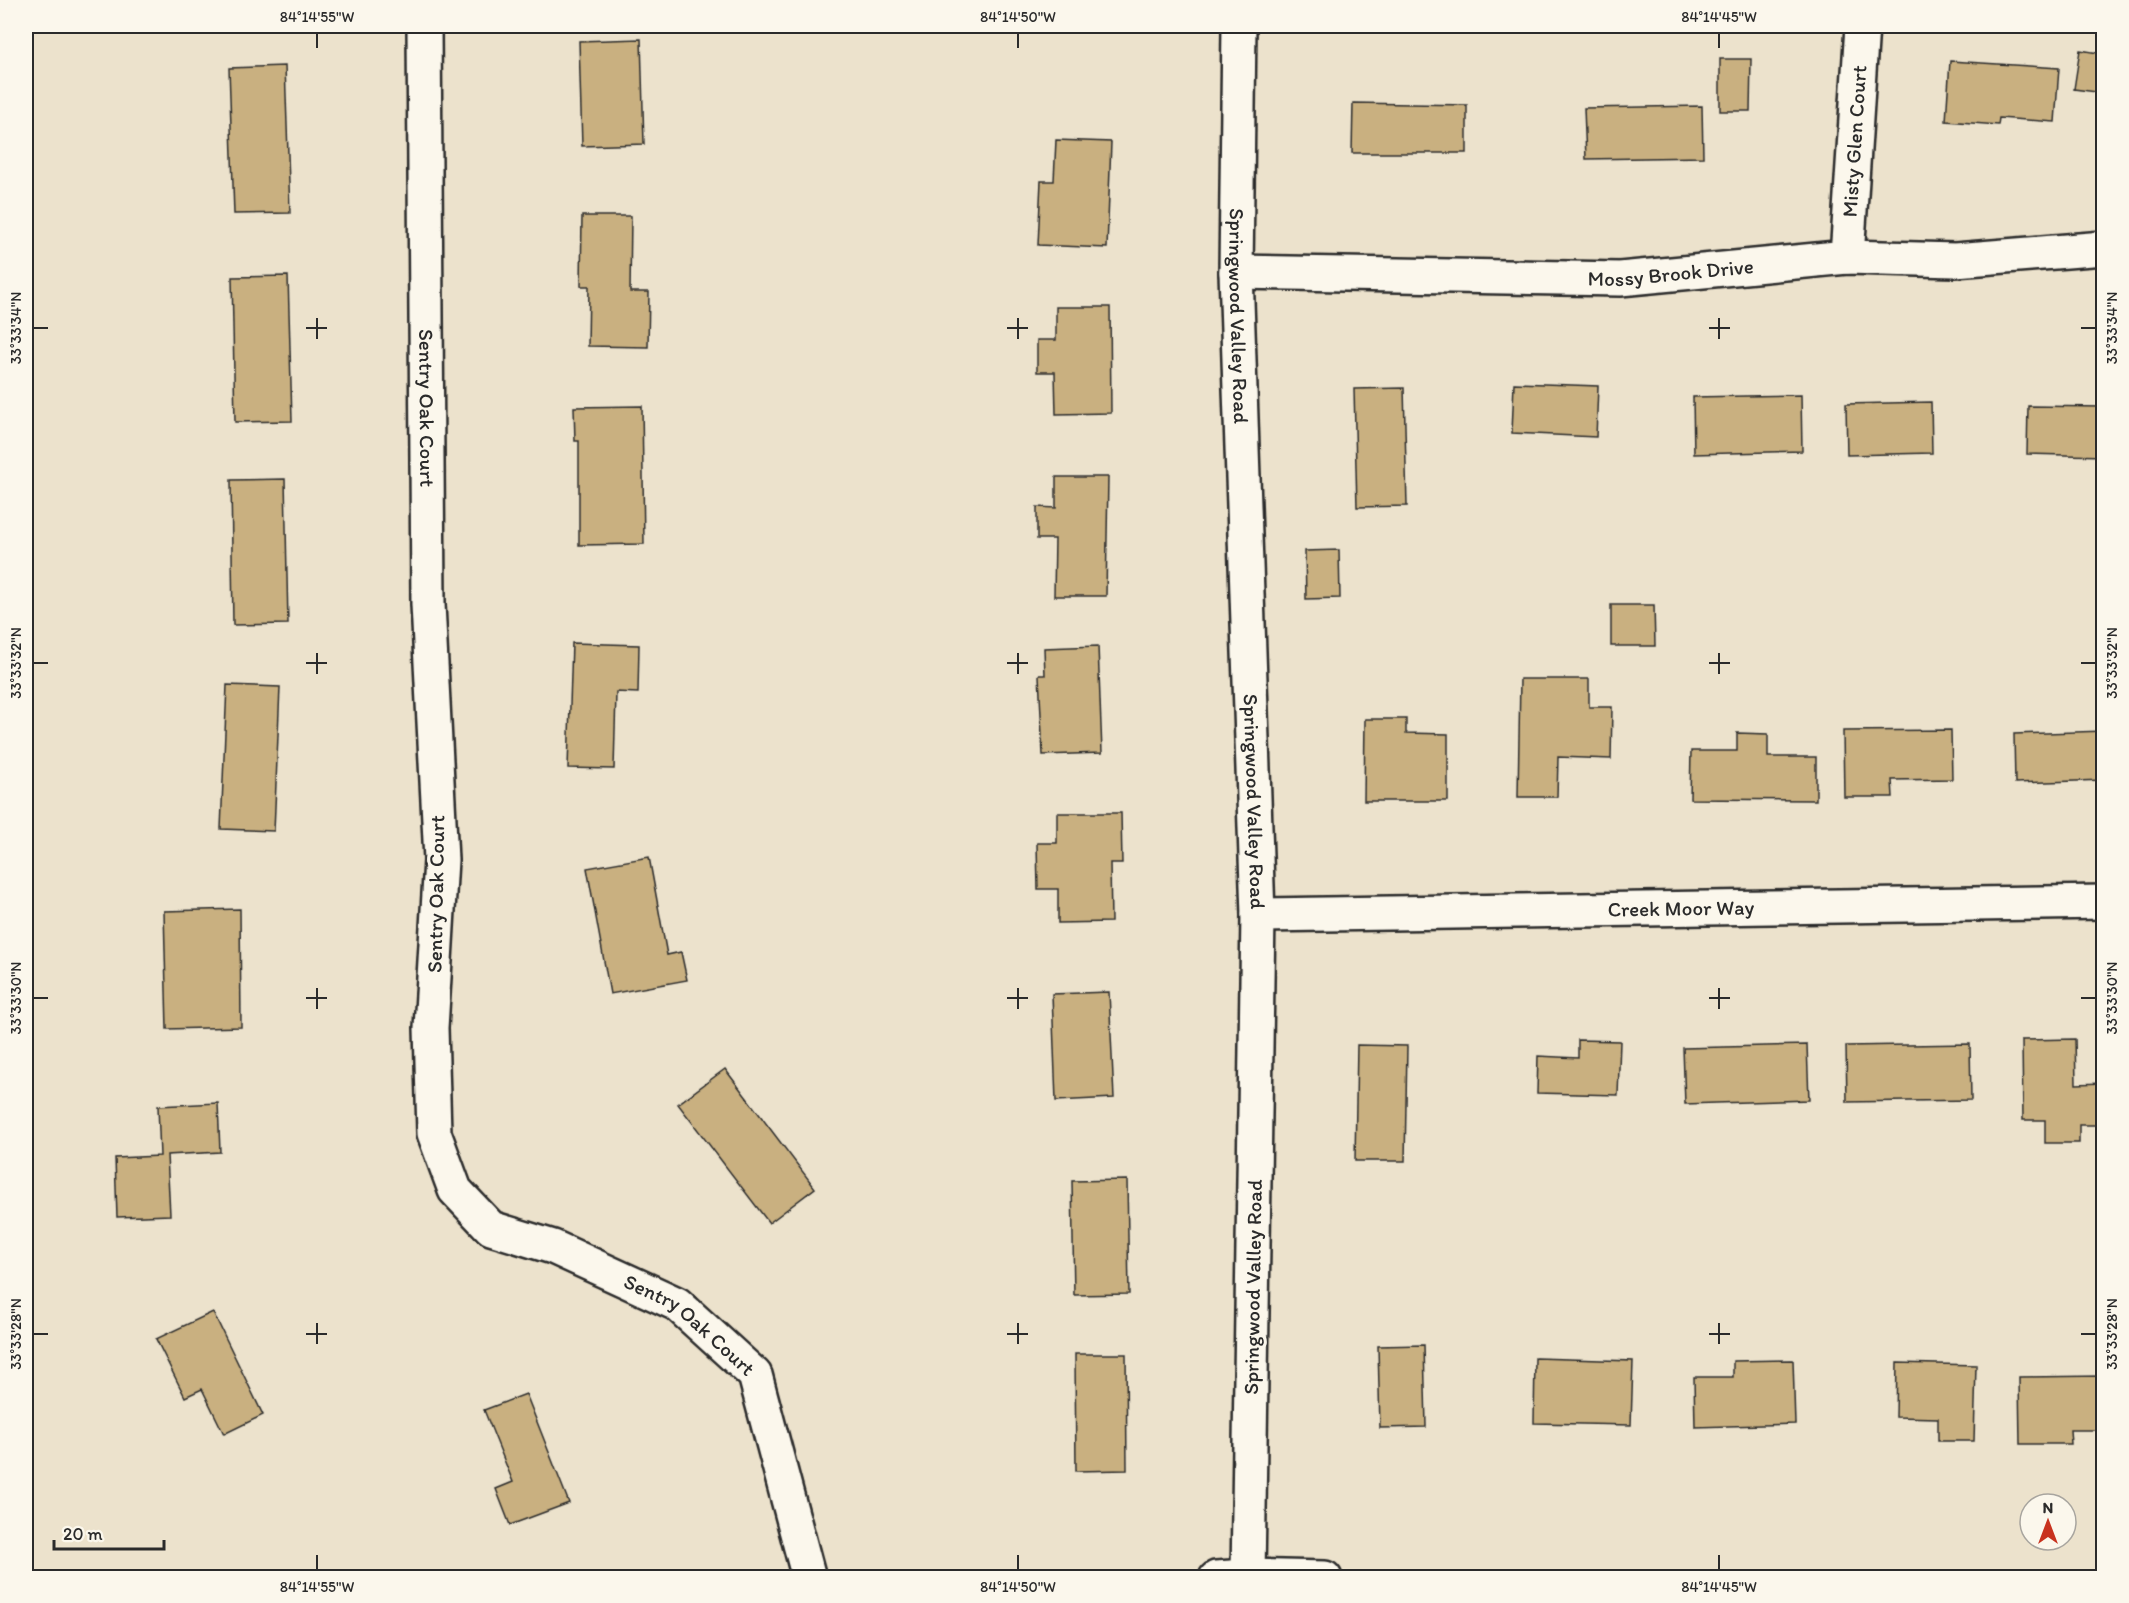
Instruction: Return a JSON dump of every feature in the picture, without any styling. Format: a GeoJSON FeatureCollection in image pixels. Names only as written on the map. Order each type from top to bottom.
{"type":"FeatureCollection","features":[{"type":"Feature","properties":{"kind":"street","name":"Sentry Oak Court"},"geometry":{"type":"LineString","coordinates":[[424,26],[428,604],[441,860],[431,1028],[434,1132],[455,1190],[491,1228],[553,1246],[677,1304],[755,1375],[809,1578]]}},
{"type":"Feature","properties":{"kind":"street","name":"Springwood Valley Road"},"geometry":{"type":"LineString","coordinates":[[1239,26],[1236,272],[1258,915],[1248,1576]]}},
{"type":"Feature","properties":{"kind":"street","name":"Misty Glen Court"},"geometry":{"type":"LineString","coordinates":[[1847,257],[1862,26]]}},
{"type":"Feature","properties":{"kind":"street","name":"Mossy Brook Drive"},"geometry":{"type":"LineString","coordinates":[[1236,272],[1620,279],[1847,257],[1955,260],[2103,248]]}},
{"type":"Feature","properties":{"kind":"street","name":"Creek Moor Way"},"geometry":{"type":"LineString","coordinates":[[1258,915],[2103,902]]}},
{"type":"Feature","properties":{"kind":"street"},"geometry":{"type":"LineString","coordinates":[[1216,1578],[1248,1576],[1325,1578]]}},
{"type":"Feature","properties":{"kind":"building"},"geometry":{"type":"Polygon","coordinates":[[[641,39],[644,144],[582,146],[579,41],[641,39]]]}},
{"type":"Feature","properties":{"kind":"building"},"geometry":{"type":"Polygon","coordinates":[[[2080,50],[2104,54],[2104,93],[2074,89],[2080,50]]]}},
{"type":"Feature","properties":{"kind":"building"},"geometry":{"type":"Polygon","coordinates":[[[1720,59],[1751,59],[1750,111],[1720,111],[1720,59]]]}},
{"type":"Feature","properties":{"kind":"building"},"geometry":{"type":"Polygon","coordinates":[[[1950,61],[2059,68],[2055,122],[1999,118],[1998,125],[1946,121],[1950,61]]]}},
{"type":"Feature","properties":{"kind":"building"},"geometry":{"type":"Polygon","coordinates":[[[285,66],[290,213],[234,214],[229,68],[285,66]]]}},
{"type":"Feature","properties":{"kind":"building"},"geometry":{"type":"Polygon","coordinates":[[[1353,103],[1467,105],[1467,153],[1352,153],[1353,103]]]}},
{"type":"Feature","properties":{"kind":"building"},"geometry":{"type":"Polygon","coordinates":[[[1702,106],[1703,157],[1586,159],[1584,108],[1702,106]]]}},
{"type":"Feature","properties":{"kind":"building"},"geometry":{"type":"Polygon","coordinates":[[[1056,140],[1111,142],[1107,248],[1038,245],[1041,181],[1054,181],[1056,140]]]}},
{"type":"Feature","properties":{"kind":"building"},"geometry":{"type":"Polygon","coordinates":[[[582,216],[631,216],[630,292],[649,292],[648,347],[588,346],[589,286],[581,286],[582,216]]]}},
{"type":"Feature","properties":{"kind":"building"},"geometry":{"type":"Polygon","coordinates":[[[288,276],[292,421],[235,422],[232,277],[288,276]]]}},
{"type":"Feature","properties":{"kind":"building"},"geometry":{"type":"Polygon","coordinates":[[[1056,307],[1110,307],[1111,413],[1056,414],[1055,372],[1037,372],[1037,340],[1056,340],[1056,307]]]}},
{"type":"Feature","properties":{"kind":"building"},"geometry":{"type":"Polygon","coordinates":[[[1514,383],[1598,386],[1596,437],[1512,433],[1514,383]]]}},
{"type":"Feature","properties":{"kind":"building"},"geometry":{"type":"Polygon","coordinates":[[[1404,388],[1407,506],[1357,507],[1354,389],[1404,388]]]}},
{"type":"Feature","properties":{"kind":"building"},"geometry":{"type":"Polygon","coordinates":[[[1801,395],[1802,451],[1694,454],[1693,397],[1801,395]]]}},
{"type":"Feature","properties":{"kind":"building"},"geometry":{"type":"Polygon","coordinates":[[[1931,402],[1932,453],[1847,455],[1846,404],[1931,402]]]}},
{"type":"Feature","properties":{"kind":"building"},"geometry":{"type":"Polygon","coordinates":[[[642,406],[644,544],[579,545],[579,441],[575,441],[574,407],[642,406]]]}},
{"type":"Feature","properties":{"kind":"building"},"geometry":{"type":"Polygon","coordinates":[[[2028,406],[2104,407],[2104,456],[2027,454],[2028,406]]]}},
{"type":"Feature","properties":{"kind":"building"},"geometry":{"type":"Polygon","coordinates":[[[1056,477],[1108,477],[1106,596],[1054,596],[1055,539],[1037,539],[1037,507],[1056,508],[1056,477]]]}},
{"type":"Feature","properties":{"kind":"building"},"geometry":{"type":"Polygon","coordinates":[[[285,479],[288,624],[233,625],[231,480],[285,479]]]}},
{"type":"Feature","properties":{"kind":"building"},"geometry":{"type":"Polygon","coordinates":[[[1339,550],[1340,598],[1306,599],[1305,551],[1339,550]]]}},
{"type":"Feature","properties":{"kind":"building"},"geometry":{"type":"Polygon","coordinates":[[[1611,605],[1654,605],[1655,646],[1611,646],[1611,605]]]}},
{"type":"Feature","properties":{"kind":"building"},"geometry":{"type":"Polygon","coordinates":[[[572,643],[639,645],[638,693],[616,692],[614,769],[568,768],[572,643]]]}},
{"type":"Feature","properties":{"kind":"building"},"geometry":{"type":"Polygon","coordinates":[[[1098,646],[1102,753],[1043,755],[1039,675],[1045,675],[1044,648],[1098,646]]]}},
{"type":"Feature","properties":{"kind":"building"},"geometry":{"type":"Polygon","coordinates":[[[1520,679],[1589,679],[1589,707],[1612,707],[1611,759],[1558,757],[1557,797],[1518,797],[1520,679]]]}},
{"type":"Feature","properties":{"kind":"building"},"geometry":{"type":"Polygon","coordinates":[[[227,685],[280,687],[274,831],[221,829],[227,685]]]}},
{"type":"Feature","properties":{"kind":"building"},"geometry":{"type":"Polygon","coordinates":[[[1365,719],[1406,719],[1406,733],[1448,734],[1448,801],[1364,801],[1365,719]]]}},
{"type":"Feature","properties":{"kind":"building"},"geometry":{"type":"Polygon","coordinates":[[[1951,730],[1952,779],[1892,780],[1893,797],[1844,797],[1843,731],[1951,730]]]}},
{"type":"Feature","properties":{"kind":"building"},"geometry":{"type":"Polygon","coordinates":[[[2104,731],[2104,780],[2015,783],[2014,734],[2104,731]]]}},
{"type":"Feature","properties":{"kind":"building"},"geometry":{"type":"Polygon","coordinates":[[[1737,733],[1768,734],[1768,757],[1816,757],[1816,800],[1690,799],[1691,751],[1737,751],[1737,733]]]}},
{"type":"Feature","properties":{"kind":"building"},"geometry":{"type":"Polygon","coordinates":[[[1057,813],[1121,813],[1122,863],[1110,863],[1111,922],[1058,923],[1058,889],[1038,889],[1037,843],[1057,843],[1057,813]]]}},
{"type":"Feature","properties":{"kind":"building"},"geometry":{"type":"Polygon","coordinates":[[[649,857],[667,955],[681,952],[687,980],[610,994],[587,868],[649,857]]]}},
{"type":"Feature","properties":{"kind":"building"},"geometry":{"type":"Polygon","coordinates":[[[240,909],[241,1027],[167,1029],[164,911],[240,909]]]}},
{"type":"Feature","properties":{"kind":"building"},"geometry":{"type":"Polygon","coordinates":[[[1109,992],[1114,1098],[1056,1101],[1052,994],[1109,992]]]}},
{"type":"Feature","properties":{"kind":"building"},"geometry":{"type":"Polygon","coordinates":[[[2075,1039],[2076,1084],[2104,1083],[2104,1125],[2079,1125],[2079,1143],[2045,1143],[2045,1120],[2023,1120],[2022,1040],[2075,1039]]]}},
{"type":"Feature","properties":{"kind":"building"},"geometry":{"type":"Polygon","coordinates":[[[1578,1040],[1620,1041],[1618,1095],[1537,1093],[1538,1056],[1578,1058],[1578,1040]]]}},
{"type":"Feature","properties":{"kind":"building"},"geometry":{"type":"Polygon","coordinates":[[[1970,1044],[1971,1100],[1847,1102],[1846,1046],[1970,1044]]]}},
{"type":"Feature","properties":{"kind":"building"},"geometry":{"type":"Polygon","coordinates":[[[1357,1045],[1407,1046],[1405,1161],[1355,1161],[1357,1045]]]}},
{"type":"Feature","properties":{"kind":"building"},"geometry":{"type":"Polygon","coordinates":[[[1807,1045],[1809,1100],[1685,1104],[1683,1048],[1807,1045]]]}},
{"type":"Feature","properties":{"kind":"building"},"geometry":{"type":"Polygon","coordinates":[[[725,1069],[815,1188],[769,1223],[678,1104],[725,1069]]]}},
{"type":"Feature","properties":{"kind":"building"},"geometry":{"type":"Polygon","coordinates":[[[218,1103],[220,1152],[167,1155],[170,1215],[117,1217],[115,1158],[160,1156],[158,1106],[218,1103]]]}},
{"type":"Feature","properties":{"kind":"building"},"geometry":{"type":"Polygon","coordinates":[[[1127,1180],[1129,1294],[1074,1295],[1072,1181],[1127,1180]]]}},
{"type":"Feature","properties":{"kind":"building"},"geometry":{"type":"Polygon","coordinates":[[[213,1312],[263,1415],[224,1434],[202,1389],[185,1397],[156,1339],[213,1312]]]}},
{"type":"Feature","properties":{"kind":"building"},"geometry":{"type":"Polygon","coordinates":[[[1424,1345],[1426,1427],[1380,1428],[1378,1346],[1424,1345]]]}},
{"type":"Feature","properties":{"kind":"building"},"geometry":{"type":"Polygon","coordinates":[[[1075,1354],[1126,1354],[1127,1470],[1076,1471],[1075,1354]]]}},
{"type":"Feature","properties":{"kind":"building"},"geometry":{"type":"Polygon","coordinates":[[[1535,1358],[1633,1361],[1631,1425],[1534,1423],[1535,1358]]]}},
{"type":"Feature","properties":{"kind":"building"},"geometry":{"type":"Polygon","coordinates":[[[1793,1360],[1795,1424],[1695,1427],[1694,1377],[1733,1377],[1733,1361],[1793,1360]]]}},
{"type":"Feature","properties":{"kind":"building"},"geometry":{"type":"Polygon","coordinates":[[[1897,1363],[1976,1365],[1974,1441],[1938,1441],[1938,1418],[1896,1417],[1897,1363]]]}},
{"type":"Feature","properties":{"kind":"building"},"geometry":{"type":"Polygon","coordinates":[[[2104,1376],[2104,1430],[2070,1430],[2071,1444],[2020,1444],[2019,1377],[2104,1376]]]}},
{"type":"Feature","properties":{"kind":"building"},"geometry":{"type":"Polygon","coordinates":[[[526,1394],[569,1503],[510,1525],[496,1489],[513,1482],[484,1410],[526,1394]]]}}]}
